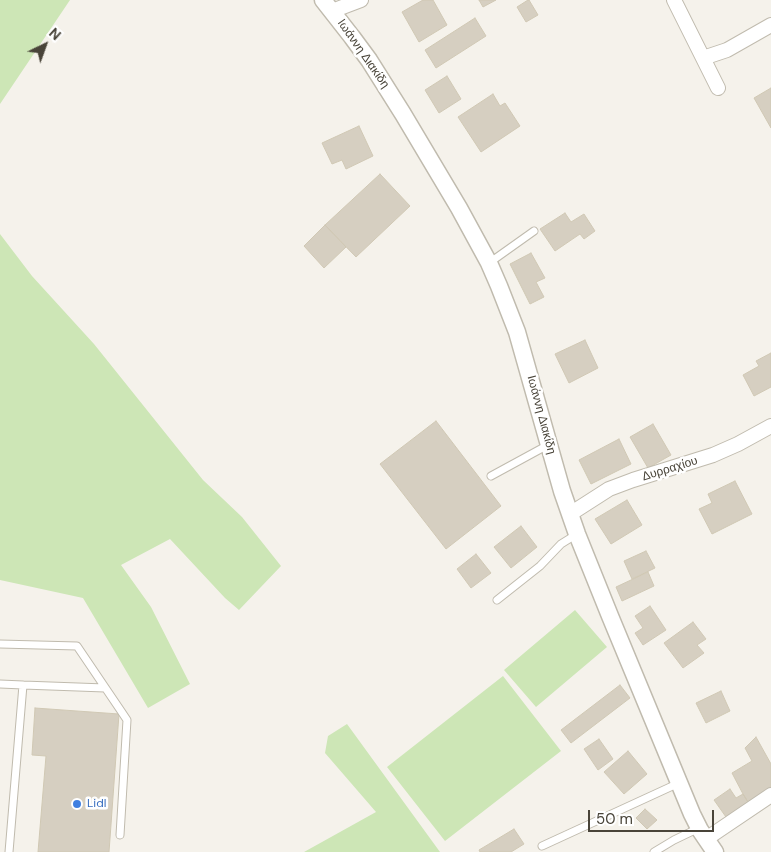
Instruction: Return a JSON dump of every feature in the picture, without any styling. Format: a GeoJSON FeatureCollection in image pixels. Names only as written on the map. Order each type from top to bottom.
{"type":"FeatureCollection","features":[{"type":"Feature","properties":{"kind":"street"},"geometry":{"type":"LineString","coordinates":[[328,5],[361,0]]}},
{"type":"Feature","properties":{"kind":"street"},"geometry":{"type":"LineString","coordinates":[[674,0],[718,88]]}},
{"type":"Feature","properties":{"kind":"street","name":"Ιωάννη Διακίδη"},"geometry":{"type":"LineString","coordinates":[[328,5],[368,60],[403,114],[459,208],[489,263],[517,332],[577,534],[692,814],[707,840]]}},
{"type":"Feature","properties":{"kind":"street"},"geometry":{"type":"LineString","coordinates":[[703,58],[727,50],[771,26]]}},
{"type":"Feature","properties":{"kind":"street","name":"Δυρραχίου"},"geometry":{"type":"LineString","coordinates":[[570,514],[609,489],[713,455],[771,426]]}},
{"type":"Feature","properties":{"kind":"street"},"geometry":{"type":"LineString","coordinates":[[707,840],[771,795]]}},
{"type":"Feature","properties":{"kind":"lane"},"geometry":{"type":"LineString","coordinates":[[489,263],[534,231]]}},
{"type":"Feature","properties":{"kind":"lane"},"geometry":{"type":"LineString","coordinates":[[491,476],[549,445]]}},
{"type":"Feature","properties":{"kind":"lane"},"geometry":{"type":"LineString","coordinates":[[497,600],[540,566],[561,544],[577,534]]}},
{"type":"Feature","properties":{"kind":"lane"},"geometry":{"type":"LineString","coordinates":[[0,644],[77,646],[127,720],[120,835]]}},
{"type":"Feature","properties":{"kind":"lane"},"geometry":{"type":"LineString","coordinates":[[0,684],[105,688]]}},
{"type":"Feature","properties":{"kind":"lane"},"geometry":{"type":"LineString","coordinates":[[8,852],[23,685]]}},
{"type":"Feature","properties":{"kind":"lane"},"geometry":{"type":"LineString","coordinates":[[542,846],[679,783]]}},
{"type":"Feature","properties":{"kind":"lane"},"geometry":{"type":"LineString","coordinates":[[654,852],[668,844],[707,840]]}},
{"type":"Feature","properties":{"kind":"green space"},"geometry":{"type":"Polygon","coordinates":[[[0,0],[70,0],[0,104],[0,0]]]}},
{"type":"Feature","properties":{"kind":"green space"},"geometry":{"type":"Polygon","coordinates":[[[0,234],[32,276],[94,344],[203,480],[242,517],[281,566],[239,610],[225,598],[170,539],[121,565],[151,607],[190,684],[148,708],[83,598],[0,580],[0,234]]]}},
{"type":"Feature","properties":{"kind":"green space"},"geometry":{"type":"Polygon","coordinates":[[[575,610],[607,647],[536,707],[504,670],[575,610]]]}},
{"type":"Feature","properties":{"kind":"green space"},"geometry":{"type":"Polygon","coordinates":[[[503,676],[561,751],[445,841],[387,767],[503,676]]]}},
{"type":"Feature","properties":{"kind":"green space"},"geometry":{"type":"Polygon","coordinates":[[[347,724],[440,852],[304,852],[376,812],[325,753],[328,736],[347,724]]]}},
{"type":"Feature","properties":{"kind":"building"},"geometry":{"type":"Polygon","coordinates":[[[423,0],[433,0],[447,25],[419,42],[402,12],[423,0]]]}},
{"type":"Feature","properties":{"kind":"building"},"geometry":{"type":"Polygon","coordinates":[[[479,0],[496,0],[483,7],[479,0]]]}},
{"type":"Feature","properties":{"kind":"building"},"geometry":{"type":"Polygon","coordinates":[[[528,0],[538,15],[526,22],[517,7],[528,0]]]}},
{"type":"Feature","properties":{"kind":"building"},"geometry":{"type":"Polygon","coordinates":[[[475,18],[486,36],[436,68],[425,50],[475,18]]]}},
{"type":"Feature","properties":{"kind":"building"},"geometry":{"type":"Polygon","coordinates":[[[447,76],[461,99],[439,113],[425,90],[447,76]]]}},
{"type":"Feature","properties":{"kind":"building"},"geometry":{"type":"Polygon","coordinates":[[[771,88],[771,128],[754,98],[771,88]]]}},
{"type":"Feature","properties":{"kind":"building"},"geometry":{"type":"Polygon","coordinates":[[[493,94],[500,106],[505,103],[520,126],[481,152],[458,117],[493,94]]]}},
{"type":"Feature","properties":{"kind":"building"},"geometry":{"type":"Polygon","coordinates":[[[359,126],[373,156],[346,169],[342,160],[332,164],[322,143],[359,126]]]}},
{"type":"Feature","properties":{"kind":"building"},"geometry":{"type":"Polygon","coordinates":[[[380,174],[410,206],[356,257],[325,225],[380,174]]]}},
{"type":"Feature","properties":{"kind":"building"},"geometry":{"type":"Polygon","coordinates":[[[565,213],[571,222],[584,214],[595,231],[584,239],[580,234],[555,251],[540,229],[565,213]]]}},
{"type":"Feature","properties":{"kind":"building"},"geometry":{"type":"Polygon","coordinates":[[[325,225],[346,247],[324,268],[304,246],[325,225]]]}},
{"type":"Feature","properties":{"kind":"building"},"geometry":{"type":"Polygon","coordinates":[[[531,253],[545,278],[536,282],[544,297],[530,304],[510,264],[531,253]]]}},
{"type":"Feature","properties":{"kind":"building"},"geometry":{"type":"Polygon","coordinates":[[[585,340],[598,368],[569,383],[555,354],[585,340]]]}},
{"type":"Feature","properties":{"kind":"building"},"geometry":{"type":"Polygon","coordinates":[[[771,353],[771,387],[754,396],[743,375],[759,366],[756,361],[771,353]]]}},
{"type":"Feature","properties":{"kind":"building"},"geometry":{"type":"Polygon","coordinates":[[[436,421],[501,506],[446,549],[380,464],[436,421]]]}},
{"type":"Feature","properties":{"kind":"building"},"geometry":{"type":"Polygon","coordinates":[[[653,424],[671,455],[648,468],[630,437],[653,424]]]}},
{"type":"Feature","properties":{"kind":"building"},"geometry":{"type":"Polygon","coordinates":[[[619,439],[631,464],[591,484],[579,460],[619,439]]]}},
{"type":"Feature","properties":{"kind":"building"},"geometry":{"type":"Polygon","coordinates":[[[735,481],[752,514],[712,534],[699,509],[712,503],[708,494],[735,481]]]}},
{"type":"Feature","properties":{"kind":"building"},"geometry":{"type":"Polygon","coordinates":[[[627,500],[642,525],[611,544],[595,519],[627,500]]]}},
{"type":"Feature","properties":{"kind":"building"},"geometry":{"type":"Polygon","coordinates":[[[521,526],[537,547],[511,568],[494,547],[521,526]]]}},
{"type":"Feature","properties":{"kind":"building"},"geometry":{"type":"Polygon","coordinates":[[[646,551],[655,568],[632,579],[624,561],[646,551]]]}},
{"type":"Feature","properties":{"kind":"building"},"geometry":{"type":"Polygon","coordinates":[[[476,554],[491,573],[471,588],[457,569],[476,554]]]}},
{"type":"Feature","properties":{"kind":"building"},"geometry":{"type":"Polygon","coordinates":[[[648,572],[654,586],[622,601],[616,587],[648,572]]]}},
{"type":"Feature","properties":{"kind":"building"},"geometry":{"type":"Polygon","coordinates":[[[650,606],[666,630],[643,645],[635,633],[643,628],[635,616],[650,606]]]}},
{"type":"Feature","properties":{"kind":"building"},"geometry":{"type":"Polygon","coordinates":[[[693,622],[706,639],[697,645],[704,653],[683,668],[664,643],[693,622]]]}},
{"type":"Feature","properties":{"kind":"building"},"geometry":{"type":"Polygon","coordinates":[[[620,685],[630,698],[571,743],[561,730],[620,685]]]}},
{"type":"Feature","properties":{"kind":"building"},"geometry":{"type":"Polygon","coordinates":[[[721,691],[730,711],[706,723],[696,703],[721,691]]]}},
{"type":"Feature","properties":{"kind":"building","name":"Lidl"},"geometry":{"type":"Polygon","coordinates":[[[35,708],[119,714],[109,852],[38,852],[46,756],[32,755],[35,708]]]}},
{"type":"Feature","properties":{"kind":"building"},"geometry":{"type":"Polygon","coordinates":[[[756,737],[771,764],[771,789],[748,802],[732,773],[752,761],[745,748],[756,737]]]}},
{"type":"Feature","properties":{"kind":"building"},"geometry":{"type":"Polygon","coordinates":[[[599,739],[613,759],[598,770],[584,749],[599,739]]]}},
{"type":"Feature","properties":{"kind":"building"},"geometry":{"type":"Polygon","coordinates":[[[628,751],[647,774],[624,794],[604,772],[628,751]]]}},
{"type":"Feature","properties":{"kind":"building"},"geometry":{"type":"Polygon","coordinates":[[[730,789],[736,798],[743,794],[748,802],[726,817],[714,800],[730,789]]]}},
{"type":"Feature","properties":{"kind":"building"},"geometry":{"type":"Polygon","coordinates":[[[645,809],[657,820],[647,829],[636,818],[645,809]]]}},
{"type":"Feature","properties":{"kind":"building"},"geometry":{"type":"Polygon","coordinates":[[[514,829],[524,844],[511,852],[480,852],[479,850],[514,829]]]}},
{"type":"Feature","properties":{"kind":"place","name":"Lidl"},"geometry":{"type":"Point","coordinates":[77,804]}}]}
